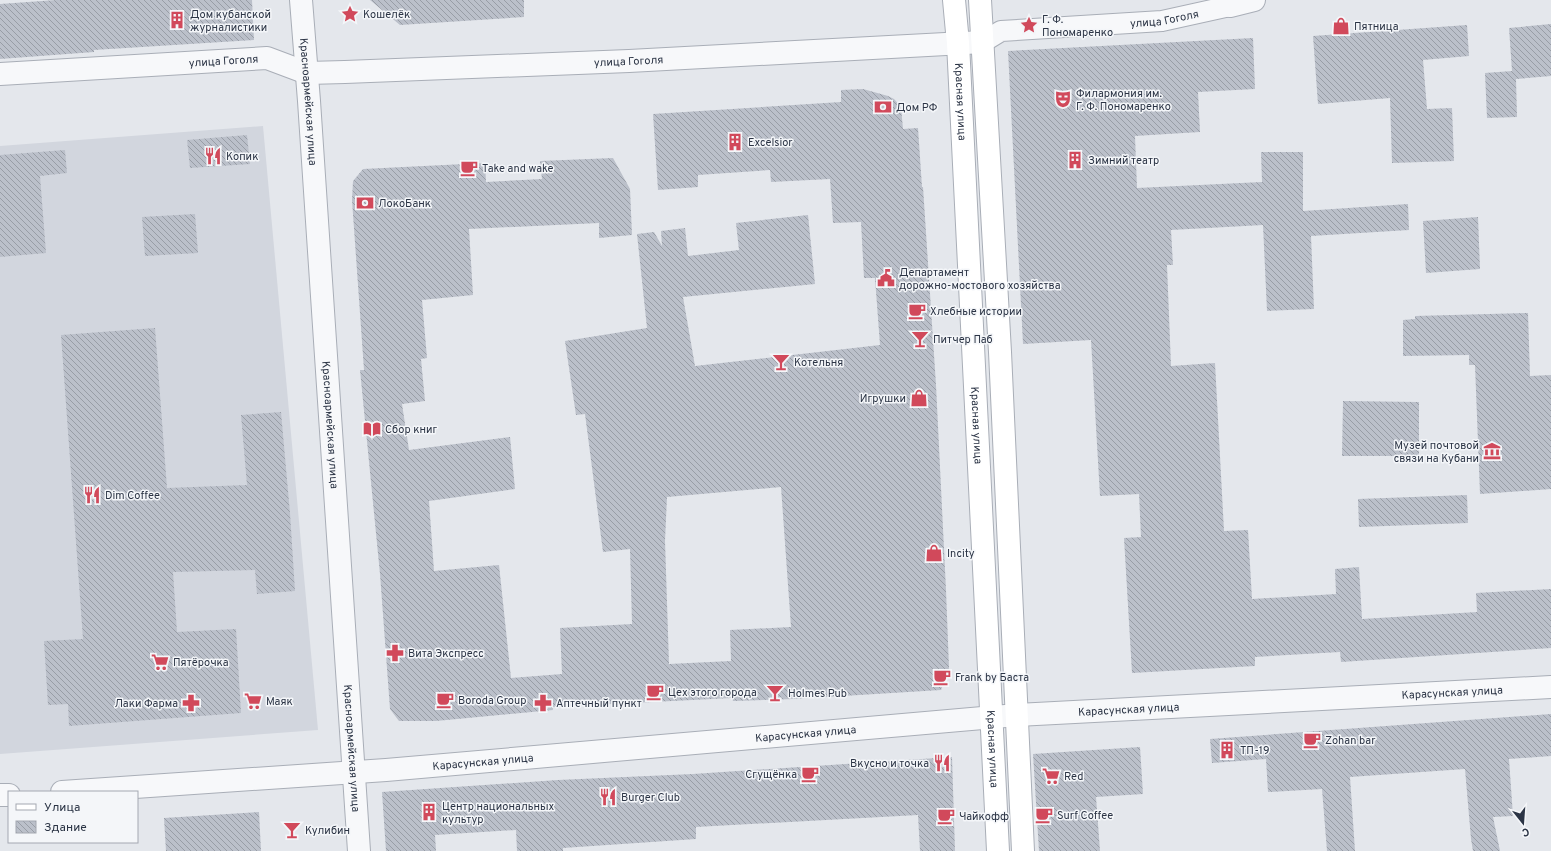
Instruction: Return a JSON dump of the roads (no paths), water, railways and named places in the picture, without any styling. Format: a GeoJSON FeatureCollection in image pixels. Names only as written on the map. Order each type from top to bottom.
{"type":"FeatureCollection","features":[{"type":"Feature","properties":{"kind":"main road","name":"Красная улица"},"geometry":{"type":"LineString","coordinates":[[954,0],[958,43],[998,851]]}},
{"type":"Feature","properties":{"kind":"main road"},"geometry":{"type":"LineString","coordinates":[[980,0],[1024,851]]}},
{"type":"Feature","properties":{"kind":"street","name":"Красноармейская улица"},"geometry":{"type":"LineString","coordinates":[[300,0],[307,73],[359,851]]}},
{"type":"Feature","properties":{"kind":"street","name":"улица Гоголя"},"geometry":{"type":"LineString","coordinates":[[0,74],[267,58],[307,73],[629,61],[983,42],[1001,31],[1162,21],[1254,0]]}},
{"type":"Feature","properties":{"kind":"street","name":"Карасунская улица"},"geometry":{"type":"LineString","coordinates":[[77,791],[354,773],[1017,715],[1551,687]]}},
{"type":"Feature","properties":{"kind":"place","name":"Кошелёк"},"geometry":{"type":"Point","coordinates":[350,14]}},
{"type":"Feature","properties":{"kind":"place","name":"Дом кубанской журналистики"},"geometry":{"type":"Point","coordinates":[177,20]}},
{"type":"Feature","properties":{"kind":"place","name":"Г. Ф. Пономаренко"},"geometry":{"type":"Point","coordinates":[1029,25]}},
{"type":"Feature","properties":{"kind":"place","name":"Пятница"},"geometry":{"type":"Point","coordinates":[1341,26]}},
{"type":"Feature","properties":{"kind":"place","name":"Филармония им. Г. Ф. Пономаренко"},"geometry":{"type":"Point","coordinates":[1063,99]}},
{"type":"Feature","properties":{"kind":"place","name":"Дом РФ"},"geometry":{"type":"Point","coordinates":[883,107]}},
{"type":"Feature","properties":{"kind":"place","name":"Excelsior"},"geometry":{"type":"Point","coordinates":[735,142]}},
{"type":"Feature","properties":{"kind":"place","name":"Копик"},"geometry":{"type":"Point","coordinates":[213,156]}},
{"type":"Feature","properties":{"kind":"place","name":"Зимний театр"},"geometry":{"type":"Point","coordinates":[1075,160]}},
{"type":"Feature","properties":{"kind":"place","name":"Take and wake"},"geometry":{"type":"Point","coordinates":[469,168]}},
{"type":"Feature","properties":{"kind":"place","name":"ЛокоБанк"},"geometry":{"type":"Point","coordinates":[365,203]}},
{"type":"Feature","properties":{"kind":"place","name":"Департамент дорожно-мостового хозяйства"},"geometry":{"type":"Point","coordinates":[886,278]}},
{"type":"Feature","properties":{"kind":"place","name":"Хлебные истории"},"geometry":{"type":"Point","coordinates":[917,311]}},
{"type":"Feature","properties":{"kind":"place","name":"Питчер Паб"},"geometry":{"type":"Point","coordinates":[920,339]}},
{"type":"Feature","properties":{"kind":"place","name":"Котельня"},"geometry":{"type":"Point","coordinates":[781,362]}},
{"type":"Feature","properties":{"kind":"place","name":"Игрушки"},"geometry":{"type":"Point","coordinates":[919,398]}},
{"type":"Feature","properties":{"kind":"place","name":"Сбор книг"},"geometry":{"type":"Point","coordinates":[372,429]}},
{"type":"Feature","properties":{"kind":"place","name":"Музей почтовой связи на Кубани"},"geometry":{"type":"Point","coordinates":[1492,451]}},
{"type":"Feature","properties":{"kind":"place","name":"Dim Coffee"},"geometry":{"type":"Point","coordinates":[92,495]}},
{"type":"Feature","properties":{"kind":"place","name":"Incity"},"geometry":{"type":"Point","coordinates":[934,553]}},
{"type":"Feature","properties":{"kind":"place","name":"Вита Экспресс"},"geometry":{"type":"Point","coordinates":[395,653]}},
{"type":"Feature","properties":{"kind":"place","name":"Пятёрочка"},"geometry":{"type":"Point","coordinates":[160,662]}},
{"type":"Feature","properties":{"kind":"place","name":"Frank by Баста"},"geometry":{"type":"Point","coordinates":[942,677]}},
{"type":"Feature","properties":{"kind":"place","name":"Цех этого города"},"geometry":{"type":"Point","coordinates":[655,692]}},
{"type":"Feature","properties":{"kind":"place","name":"Holmes Pub"},"geometry":{"type":"Point","coordinates":[775,693]}},
{"type":"Feature","properties":{"kind":"place","name":"Boroda Group"},"geometry":{"type":"Point","coordinates":[445,700]}},
{"type":"Feature","properties":{"kind":"place","name":"Маяк"},"geometry":{"type":"Point","coordinates":[253,701]}},
{"type":"Feature","properties":{"kind":"place","name":"Лаки Фарма"},"geometry":{"type":"Point","coordinates":[191,703]}},
{"type":"Feature","properties":{"kind":"place","name":"Аптечный пункт"},"geometry":{"type":"Point","coordinates":[543,703]}},
{"type":"Feature","properties":{"kind":"place","name":"Zohan bar"},"geometry":{"type":"Point","coordinates":[1312,740]}},
{"type":"Feature","properties":{"kind":"place","name":"ТП-19"},"geometry":{"type":"Point","coordinates":[1227,750]}},
{"type":"Feature","properties":{"kind":"place","name":"Вкусно и точка"},"geometry":{"type":"Point","coordinates":[942,763]}},
{"type":"Feature","properties":{"kind":"place","name":"Сгущёнка"},"geometry":{"type":"Point","coordinates":[810,774]}},
{"type":"Feature","properties":{"kind":"place","name":"Red"},"geometry":{"type":"Point","coordinates":[1051,776]}},
{"type":"Feature","properties":{"kind":"place","name":"Burger Club"},"geometry":{"type":"Point","coordinates":[608,797]}},
{"type":"Feature","properties":{"kind":"place","name":"Центр национальных культур"},"geometry":{"type":"Point","coordinates":[429,812]}},
{"type":"Feature","properties":{"kind":"place","name":"Surf Coffee"},"geometry":{"type":"Point","coordinates":[1044,815]}},
{"type":"Feature","properties":{"kind":"place","name":"Чайкофф"},"geometry":{"type":"Point","coordinates":[946,816]}},
{"type":"Feature","properties":{"kind":"place","name":"Кулибин"},"geometry":{"type":"Point","coordinates":[292,830]}}]}
